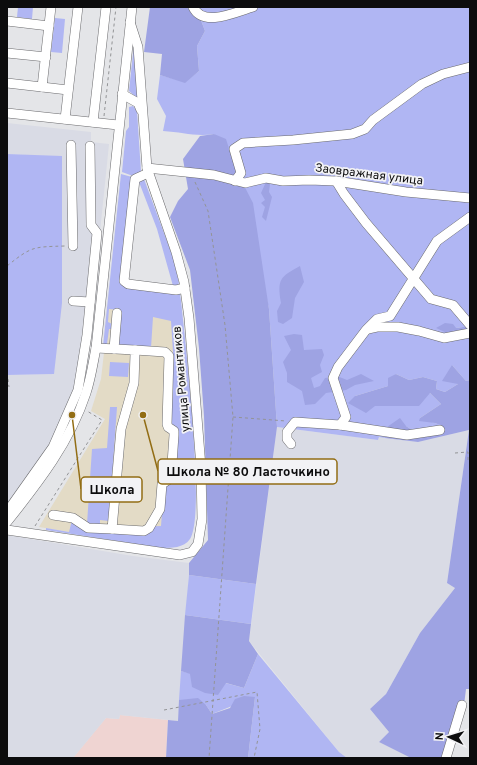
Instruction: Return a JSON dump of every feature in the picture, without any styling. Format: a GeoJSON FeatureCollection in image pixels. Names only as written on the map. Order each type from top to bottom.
{"type":"FeatureCollection","features":[{"type":"Feature","properties":{"kind":"street"},"geometry":{"type":"LineString","coordinates":[[42,87],[51,7]]}},
{"type":"Feature","properties":{"kind":"street"},"geometry":{"type":"LineString","coordinates":[[65,119],[78,7]]}},
{"type":"Feature","properties":{"kind":"street"},"geometry":{"type":"LineString","coordinates":[[93,122],[106,7]]}},
{"type":"Feature","properties":{"kind":"street","name":"улица Романтиков"},"geometry":{"type":"LineString","coordinates":[[7,522],[42,479],[62,448],[86,392],[96,348],[118,125],[132,7]]}},
{"type":"Feature","properties":{"kind":"street"},"geometry":{"type":"LineString","coordinates":[[193,7],[195,11],[203,17],[213,18],[253,7]]}},
{"type":"Feature","properties":{"kind":"street"},"geometry":{"type":"LineString","coordinates":[[7,21],[49,26]]}},
{"type":"Feature","properties":{"kind":"street","name":"улица Романтиков"},"geometry":{"type":"LineString","coordinates":[[7,530],[180,555],[192,552],[198,544],[202,519],[201,467],[185,288],[176,252],[148,170],[138,47],[130,22]]}},
{"type":"Feature","properties":{"kind":"street"},"geometry":{"type":"LineString","coordinates":[[7,53],[46,57]]}},
{"type":"Feature","properties":{"kind":"street"},"geometry":{"type":"LineString","coordinates":[[235,181],[241,173],[234,149],[243,143],[352,134],[365,130],[373,120],[422,84],[443,74],[470,67]]}},
{"type":"Feature","properties":{"kind":"street"},"geometry":{"type":"LineString","coordinates":[[7,83],[68,90]]}},
{"type":"Feature","properties":{"kind":"street"},"geometry":{"type":"LineString","coordinates":[[122,94],[138,103],[142,111]]}},
{"type":"Feature","properties":{"kind":"street"},"geometry":{"type":"LineString","coordinates":[[7,113],[118,125]]}},
{"type":"Feature","properties":{"kind":"street"},"geometry":{"type":"LineString","coordinates":[[71,145],[73,246]]}},
{"type":"Feature","properties":{"kind":"street"},"geometry":{"type":"LineString","coordinates":[[7,512],[53,447],[78,390],[87,335],[97,233],[92,225],[90,146]]}},
{"type":"Feature","properties":{"kind":"street"},"geometry":{"type":"LineString","coordinates":[[148,170],[135,179],[124,281],[128,284],[176,290],[185,288]]}},
{"type":"Feature","properties":{"kind":"street","name":"Заовражная улица"},"geometry":{"type":"LineString","coordinates":[[148,170],[192,172],[214,175],[245,183],[266,178],[282,182],[309,180],[336,181],[406,192],[470,198]]}},
{"type":"Feature","properties":{"kind":"street"},"geometry":{"type":"LineString","coordinates":[[336,181],[344,194],[431,299],[453,305],[470,325]]}},
{"type":"Feature","properties":{"kind":"street"},"geometry":{"type":"LineString","coordinates":[[340,425],[346,417],[333,378],[338,367],[366,330],[377,319],[390,316],[437,241],[470,217]]}},
{"type":"Feature","properties":{"kind":"street"},"geometry":{"type":"LineString","coordinates":[[73,300],[90,302]]}},
{"type":"Feature","properties":{"kind":"street"},"geometry":{"type":"LineString","coordinates":[[114,349],[117,313]]}},
{"type":"Feature","properties":{"kind":"street"},"geometry":{"type":"LineString","coordinates":[[366,330],[377,327],[398,327],[444,338],[470,333]]}},
{"type":"Feature","properties":{"kind":"street"},"geometry":{"type":"LineString","coordinates":[[53,515],[73,518],[88,528],[146,530],[160,509],[162,484],[171,478],[174,431],[166,424],[169,356],[165,352],[96,348]]}},
{"type":"Feature","properties":{"kind":"street"},"geometry":{"type":"LineString","coordinates":[[112,529],[121,429],[134,383],[135,350]]}},
{"type":"Feature","properties":{"kind":"street"},"geometry":{"type":"LineString","coordinates":[[291,444],[287,439],[287,432],[295,422],[340,425],[407,435],[440,430]]}},
{"type":"Feature","properties":{"kind":"street"},"geometry":{"type":"LineString","coordinates":[[446,758],[462,705]]}},
{"type":"Feature","properties":{"kind":"path"},"geometry":{"type":"LineString","coordinates":[[103,123],[116,7]]}},
{"type":"Feature","properties":{"kind":"path"},"geometry":{"type":"LineString","coordinates":[[192,172],[208,212],[225,325],[233,417],[209,758]]}},
{"type":"Feature","properties":{"kind":"path"},"geometry":{"type":"LineString","coordinates":[[7,266],[26,251],[34,247],[73,246]]}},
{"type":"Feature","properties":{"kind":"path"},"geometry":{"type":"LineString","coordinates":[[7,373],[9,387]]}},
{"type":"Feature","properties":{"kind":"path"},"geometry":{"type":"LineString","coordinates":[[32,530],[102,420],[80,408]]}},
{"type":"Feature","properties":{"kind":"path"},"geometry":{"type":"LineString","coordinates":[[233,417],[295,422]]}},
{"type":"Feature","properties":{"kind":"path"},"geometry":{"type":"LineString","coordinates":[[455,453],[468,452],[468,460],[470,462]]}},
{"type":"Feature","properties":{"kind":"path"},"geometry":{"type":"LineString","coordinates":[[164,710],[212,702],[257,692],[260,729],[254,758]]}},
{"type":"Feature","properties":{"kind":"shaded area"},"geometry":{"type":"Polygon","coordinates":[[[18,7],[33,7],[32,19],[17,17],[18,7]]]}},
{"type":"Feature","properties":{"kind":"shaded area"},"geometry":{"type":"Polygon","coordinates":[[[150,7],[196,7],[205,31],[197,46],[199,71],[185,83],[160,75],[162,54],[144,52],[150,7]]]}},
{"type":"Feature","properties":{"kind":"shaded area"},"geometry":{"type":"Polygon","coordinates":[[[196,7],[470,7],[470,326],[437,328],[470,332],[470,380],[466,381],[452,365],[458,384],[445,392],[436,389],[437,381],[423,377],[409,380],[396,374],[388,386],[355,396],[375,406],[395,405],[430,393],[441,404],[420,418],[441,425],[415,432],[406,426],[387,427],[385,438],[379,437],[378,440],[277,427],[269,309],[243,186],[230,152],[214,134],[195,135],[163,131],[166,116],[157,99],[160,75],[185,82],[199,71],[197,46],[205,31],[196,7]]]}},
{"type":"Feature","properties":{"kind":"shaded area"},"geometry":{"type":"Polygon","coordinates":[[[55,18],[65,19],[62,53],[51,52],[55,18]]]}},
{"type":"Feature","properties":{"kind":"shaded area"},"geometry":{"type":"Polygon","coordinates":[[[134,44],[138,99],[129,91],[134,44]]]}},
{"type":"Feature","properties":{"kind":"shaded area"},"geometry":{"type":"Polygon","coordinates":[[[133,106],[137,111],[141,172],[133,176],[122,172],[126,131],[129,127],[129,107],[133,106]]]}},
{"type":"Feature","properties":{"kind":"shaded area"},"geometry":{"type":"Polygon","coordinates":[[[7,123],[91,132],[91,142],[109,144],[85,379],[82,391],[76,407],[73,407],[7,515],[7,375],[54,374],[61,157],[7,154],[7,123]]]}},
{"type":"Feature","properties":{"kind":"shaded area"},"geometry":{"type":"Polygon","coordinates":[[[214,134],[226,139],[235,168],[253,203],[269,309],[277,427],[256,584],[189,575],[189,563],[208,540],[204,416],[199,348],[190,270],[170,217],[178,201],[188,189],[183,159],[200,136],[214,134]]]}},
{"type":"Feature","properties":{"kind":"shaded area"},"geometry":{"type":"Polygon","coordinates":[[[7,154],[62,156],[62,303],[54,374],[7,375],[7,154]]]}},
{"type":"Feature","properties":{"kind":"shaded area"},"geometry":{"type":"Polygon","coordinates":[[[121,174],[132,177],[121,280],[180,294],[181,301],[193,425],[196,497],[194,523],[190,539],[181,546],[173,548],[162,548],[46,530],[46,528],[69,532],[72,520],[84,529],[161,526],[164,486],[168,483],[173,483],[176,428],[170,426],[173,352],[171,321],[153,317],[151,348],[118,347],[120,310],[109,309],[108,322],[112,324],[114,329],[109,329],[107,344],[103,346],[121,174]]]}},
{"type":"Feature","properties":{"kind":"shaded area"},"geometry":{"type":"Polygon","coordinates":[[[144,179],[174,260],[179,283],[177,286],[173,286],[157,229],[139,182],[144,179]]]}},
{"type":"Feature","properties":{"kind":"shaded area"},"geometry":{"type":"Polygon","coordinates":[[[266,182],[270,184],[269,192],[272,197],[266,221],[262,217],[265,207],[261,203],[265,200],[261,193],[266,182]]]}},
{"type":"Feature","properties":{"kind":"shaded area"},"geometry":{"type":"Polygon","coordinates":[[[300,266],[304,282],[295,298],[292,318],[283,324],[278,322],[277,311],[281,303],[279,289],[280,284],[284,276],[300,266]]]}},
{"type":"Feature","properties":{"kind":"shaded area"},"geometry":{"type":"Polygon","coordinates":[[[111,291],[179,297],[191,531],[69,532],[39,527],[105,419],[91,411],[101,379],[111,291]]]}},
{"type":"Feature","properties":{"kind":"shaded area"},"geometry":{"type":"Polygon","coordinates":[[[445,323],[453,324],[456,328],[470,326],[470,332],[449,334],[436,328],[445,323]]]}},
{"type":"Feature","properties":{"kind":"shaded area"},"geometry":{"type":"Polygon","coordinates":[[[294,334],[302,335],[304,350],[322,349],[324,355],[320,365],[322,372],[311,378],[314,388],[320,386],[325,378],[337,376],[347,380],[361,374],[374,381],[355,385],[346,390],[326,393],[315,404],[305,405],[302,391],[287,382],[287,373],[283,362],[291,350],[284,336],[294,334]]]}},
{"type":"Feature","properties":{"kind":"shaded area"},"geometry":{"type":"Polygon","coordinates":[[[110,362],[129,363],[128,377],[109,376],[110,362]]]}},
{"type":"Feature","properties":{"kind":"shaded area"},"geometry":{"type":"Polygon","coordinates":[[[452,365],[466,381],[470,380],[470,689],[466,689],[464,705],[449,758],[411,758],[379,742],[389,732],[370,709],[386,694],[420,633],[455,588],[447,583],[469,430],[418,442],[385,438],[387,427],[400,418],[406,426],[415,432],[440,425],[419,421],[420,418],[441,404],[430,393],[419,406],[375,406],[366,413],[348,403],[355,396],[388,386],[388,378],[396,374],[409,380],[423,377],[437,381],[436,389],[445,392],[458,384],[442,381],[452,365]]]}},
{"type":"Feature","properties":{"kind":"shaded area"},"geometry":{"type":"Polygon","coordinates":[[[110,407],[117,407],[109,521],[100,520],[100,524],[87,524],[92,449],[107,448],[110,407]]]}},
{"type":"Feature","properties":{"kind":"shaded area"},"geometry":{"type":"Polygon","coordinates":[[[277,427],[378,440],[379,437],[418,442],[469,430],[447,583],[455,588],[420,633],[386,694],[370,709],[389,732],[379,742],[411,758],[347,758],[339,752],[249,641],[277,427]]]}},
{"type":"Feature","properties":{"kind":"shaded area"},"geometry":{"type":"Polygon","coordinates":[[[7,535],[133,556],[189,563],[178,721],[120,715],[119,719],[106,718],[73,758],[7,758],[7,535]]]}},
{"type":"Feature","properties":{"kind":"shaded area"},"geometry":{"type":"Polygon","coordinates":[[[189,575],[256,584],[251,624],[185,615],[189,575]]]}},
{"type":"Feature","properties":{"kind":"shaded area"},"geometry":{"type":"Polygon","coordinates":[[[185,615],[251,624],[249,641],[258,654],[244,688],[226,683],[218,695],[205,693],[192,687],[190,674],[181,671],[185,615]]]}},
{"type":"Feature","properties":{"kind":"shaded area"},"geometry":{"type":"Polygon","coordinates":[[[258,654],[339,752],[347,758],[248,758],[255,697],[212,714],[206,705],[179,700],[181,671],[244,688],[258,654]]]}},
{"type":"Feature","properties":{"kind":"shaded area"},"geometry":{"type":"Polygon","coordinates":[[[244,696],[255,697],[248,758],[166,758],[168,720],[178,721],[179,700],[198,698],[206,705],[212,714],[230,708],[235,699],[244,696]]]}},
{"type":"Feature","properties":{"kind":"shaded area"},"geometry":{"type":"Polygon","coordinates":[[[120,715],[168,720],[166,758],[73,758],[106,718],[119,719],[120,715]]]}},
{"type":"Feature","properties":{"kind":"place","name":"Школа"},"geometry":{"type":"Point","coordinates":[72,415]}},
{"type":"Feature","properties":{"kind":"place","name":"Школа № 80 Ласточкино"},"geometry":{"type":"Point","coordinates":[143,415]}}]}
